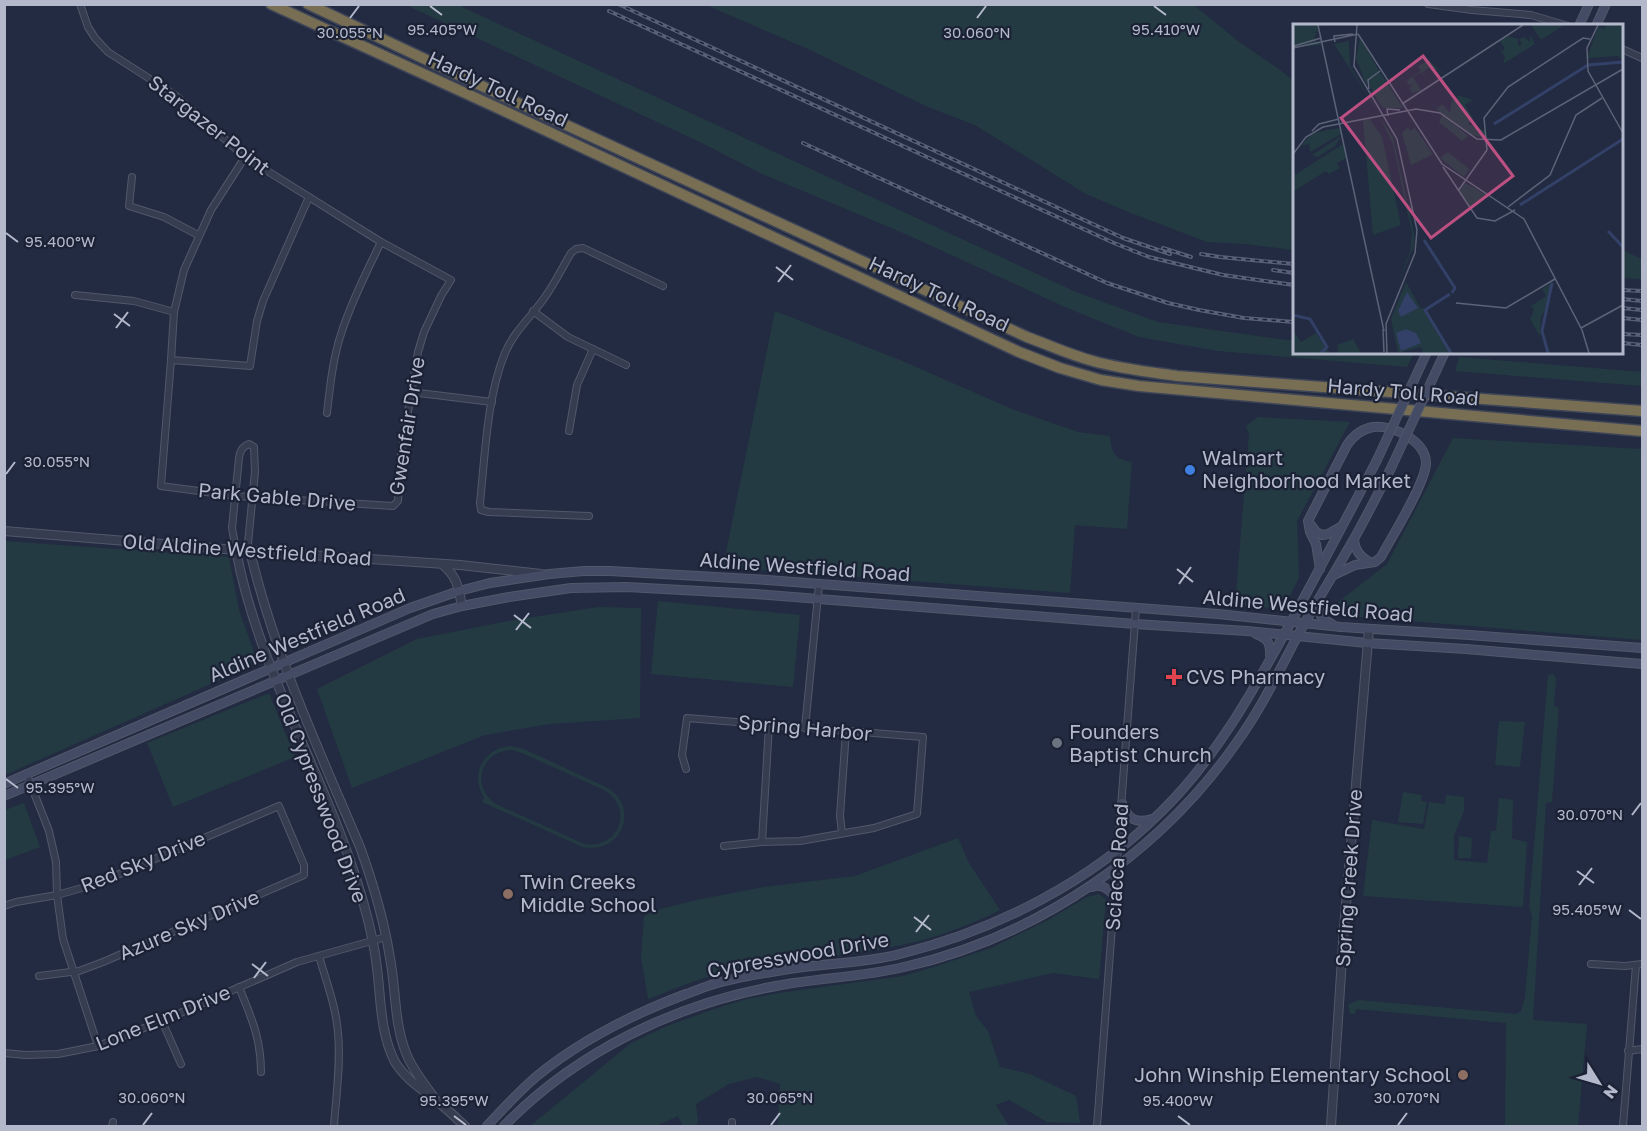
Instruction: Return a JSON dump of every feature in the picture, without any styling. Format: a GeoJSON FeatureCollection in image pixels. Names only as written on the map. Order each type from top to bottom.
{"type":"FeatureCollection","features":[{"type":"Feature","properties":{"kind":"highway","name":"Hardy Toll Road"},"geometry":{"type":"LineString","coordinates":[[271,4],[1019,352],[1060,368],[1101,380],[1139,386],[1642,432]]}},
{"type":"Feature","properties":{"kind":"highway","name":"Hardy Toll Road"},"geometry":{"type":"LineString","coordinates":[[308,4],[1016,332],[1075,356],[1126,368],[1177,376],[1642,411]]}},
{"type":"Feature","properties":{"kind":"main road"},"geometry":{"type":"LineString","coordinates":[[1580,24],[1589,4]]}},
{"type":"Feature","properties":{"kind":"main road"},"geometry":{"type":"LineString","coordinates":[[1597,24],[1606,4]]}},
{"type":"Feature","properties":{"kind":"main road","name":"Cypresswood Drive"},"geometry":{"type":"LineString","coordinates":[[487,1126],[536,1077],[562,1058],[614,1026],[648,1009],[711,984],[787,969],[857,962],[896,955],[957,937],[1025,908],[1078,877],[1134,837],[1186,785],[1236,719],[1343,526],[1377,460],[1426,354]]}},
{"type":"Feature","properties":{"kind":"main road","name":"Cypresswood Drive"},"geometry":{"type":"LineString","coordinates":[[504,1126],[569,1072],[613,1044],[674,1015],[745,992],[902,968],[962,950],[1028,922],[1117,868],[1184,807],[1224,760],[1256,714],[1354,539],[1392,466],[1444,354]]}},
{"type":"Feature","properties":{"kind":"main road"},"geometry":{"type":"LineString","coordinates":[[1320,570],[1316,544],[1308,521],[1347,445],[1356,434],[1370,427],[1379,426],[1397,431],[1412,439],[1422,452],[1426,460],[1423,479],[1381,557],[1376,562],[1355,565],[1333,576]]}},
{"type":"Feature","properties":{"kind":"main road"},"geometry":{"type":"LineString","coordinates":[[1308,521],[1316,532],[1322,535],[1343,526]]}},
{"type":"Feature","properties":{"kind":"main road"},"geometry":{"type":"LineString","coordinates":[[1354,539],[1358,554],[1370,562]]}},
{"type":"Feature","properties":{"kind":"main road","name":"Aldine Westfield Road"},"geometry":{"type":"LineString","coordinates":[[4,784],[410,608],[490,583],[584,571],[767,580],[1136,608],[1341,627],[1642,648]]}},
{"type":"Feature","properties":{"kind":"main road"},"geometry":{"type":"LineString","coordinates":[[662,590],[664,575]]}},
{"type":"Feature","properties":{"kind":"main road","name":"Aldine Westfield Road"},"geometry":{"type":"LineString","coordinates":[[4,796],[433,614],[509,597],[571,588],[627,587],[755,594],[1247,631],[1367,643],[1642,664]]}},
{"type":"Feature","properties":{"kind":"main road"},"geometry":{"type":"LineString","coordinates":[[1014,615],[1016,599]]}},
{"type":"Feature","properties":{"kind":"main road"},"geometry":{"type":"LineString","coordinates":[[1319,600],[1318,610],[1323,620],[1341,627]]}},
{"type":"Feature","properties":{"kind":"main road"},"geometry":{"type":"LineString","coordinates":[[388,617],[392,630]]}},
{"type":"Feature","properties":{"kind":"main road"},"geometry":{"type":"LineString","coordinates":[[1247,631],[1264,637],[1269,643],[1270,659]]}},
{"type":"Feature","properties":{"kind":"main road"},"geometry":{"type":"LineString","coordinates":[[1466,650],[1469,635]]}},
{"type":"Feature","properties":{"kind":"main road"},"geometry":{"type":"LineString","coordinates":[[1568,658],[1569,642]]}},
{"type":"Feature","properties":{"kind":"main road"},"geometry":{"type":"LineString","coordinates":[[175,710],[180,722]]}},
{"type":"Feature","properties":{"kind":"main road"},"geometry":{"type":"LineString","coordinates":[[100,742],[105,754]]}},
{"type":"Feature","properties":{"kind":"main road"},"geometry":{"type":"LineString","coordinates":[[1213,752],[1224,760]]}},
{"type":"Feature","properties":{"kind":"main road"},"geometry":{"type":"LineString","coordinates":[[1122,803],[1125,812],[1133,819],[1144,821],[1155,818]]}},
{"type":"Feature","properties":{"kind":"main road"},"geometry":{"type":"LineString","coordinates":[[1083,890],[1096,885],[1103,886],[1115,896]]}},
{"type":"Feature","properties":{"kind":"main road"},"geometry":{"type":"LineString","coordinates":[[1025,908],[1028,922]]}},
{"type":"Feature","properties":{"kind":"main road"},"geometry":{"type":"LineString","coordinates":[[912,951],[913,965]]}},
{"type":"Feature","properties":{"kind":"main road"},"geometry":{"type":"LineString","coordinates":[[787,969],[787,984]]}},
{"type":"Feature","properties":{"kind":"main road"},"geometry":{"type":"LineString","coordinates":[[669,1000],[674,1015]]}},
{"type":"Feature","properties":{"kind":"main road"},"geometry":{"type":"LineString","coordinates":[[562,1058],[569,1072]]}},
{"type":"Feature","properties":{"kind":"street","name":"Stargazer Point"},"geometry":{"type":"LineString","coordinates":[[80,4],[88,27],[108,52],[175,95],[245,157],[381,242],[451,280]]}},
{"type":"Feature","properties":{"kind":"street"},"geometry":{"type":"LineString","coordinates":[[1428,4],[1532,15],[1561,24]]}},
{"type":"Feature","properties":{"kind":"street"},"geometry":{"type":"LineString","coordinates":[[1623,49],[1642,58]]}},
{"type":"Feature","properties":{"kind":"street"},"geometry":{"type":"LineString","coordinates":[[245,157],[211,210],[183,270],[174,312],[171,360],[250,366],[257,321],[263,301],[309,197]]}},
{"type":"Feature","properties":{"kind":"street"},"geometry":{"type":"LineString","coordinates":[[132,177],[129,206],[164,217],[198,235]]}},
{"type":"Feature","properties":{"kind":"street"},"geometry":{"type":"LineString","coordinates":[[327,413],[342,330],[381,242]]}},
{"type":"Feature","properties":{"kind":"street"},"geometry":{"type":"LineString","coordinates":[[589,516],[482,510],[480,502],[492,402],[505,353],[518,330],[544,299],[576,249],[583,248],[663,286]]}},
{"type":"Feature","properties":{"kind":"street","name":"Gwenfair Drive"},"geometry":{"type":"LineString","coordinates":[[393,506],[398,501],[401,454],[415,365],[424,332],[451,280]]}},
{"type":"Feature","properties":{"kind":"street"},"geometry":{"type":"LineString","coordinates":[[75,295],[134,301],[174,312]]}},
{"type":"Feature","properties":{"kind":"street"},"geometry":{"type":"LineString","coordinates":[[533,311],[568,337],[626,365]]}},
{"type":"Feature","properties":{"kind":"street"},"geometry":{"type":"LineString","coordinates":[[569,431],[577,385],[593,350]]}},
{"type":"Feature","properties":{"kind":"street","name":"Park Gable Drive"},"geometry":{"type":"LineString","coordinates":[[171,360],[161,486],[236,496],[393,506]]}},
{"type":"Feature","properties":{"kind":"street"},"geometry":{"type":"LineString","coordinates":[[411,392],[492,402]]}},
{"type":"Feature","properties":{"kind":"street"},"geometry":{"type":"LineString","coordinates":[[236,550],[232,528],[240,451],[249,444],[254,447],[256,455],[248,543],[250,551]]}},
{"type":"Feature","properties":{"kind":"street","name":"Old Aldine Westfield Road"},"geometry":{"type":"LineString","coordinates":[[4,531],[460,565],[549,574]]}},
{"type":"Feature","properties":{"kind":"street","name":"Old Cypresswood Drive"},"geometry":{"type":"LineString","coordinates":[[236,550],[250,610],[270,668],[332,815],[359,887],[373,940],[388,1046],[405,1076],[465,1126]]}},
{"type":"Feature","properties":{"kind":"street","name":"Old Cypresswood Drive"},"geometry":{"type":"LineString","coordinates":[[250,551],[262,598],[289,676],[370,874],[387,937],[400,1036],[406,1055],[418,1076],[438,1102]]}},
{"type":"Feature","properties":{"kind":"street"},"geometry":{"type":"LineString","coordinates":[[443,565],[456,579],[462,606]]}},
{"type":"Feature","properties":{"kind":"street"},"geometry":{"type":"LineString","coordinates":[[805,728],[819,585]]}},
{"type":"Feature","properties":{"kind":"street","name":"Sciacca Road"},"geometry":{"type":"LineString","coordinates":[[1097,1126],[1136,608]]}},
{"type":"Feature","properties":{"kind":"street","name":"Spring Creek Drive"},"geometry":{"type":"LineString","coordinates":[[1331,1126],[1344,928],[1369,629]]}},
{"type":"Feature","properties":{"kind":"street","name":"Spring Harbor"},"geometry":{"type":"LineString","coordinates":[[686,769],[682,755],[687,718],[923,737],[917,814],[874,828],[842,833]]}},
{"type":"Feature","properties":{"kind":"street"},"geometry":{"type":"LineString","coordinates":[[762,842],[769,724]]}},
{"type":"Feature","properties":{"kind":"street"},"geometry":{"type":"LineString","coordinates":[[724,846],[800,841],[842,833],[840,816],[846,731]]}},
{"type":"Feature","properties":{"kind":"street"},"geometry":{"type":"LineString","coordinates":[[27,775],[49,831],[56,862],[57,895],[63,939],[98,1047]]}},
{"type":"Feature","properties":{"kind":"street","name":"Red Sky Drive"},"geometry":{"type":"LineString","coordinates":[[4,906],[96,884],[279,806]]}},
{"type":"Feature","properties":{"kind":"street","name":"Azure Sky Drive"},"geometry":{"type":"LineString","coordinates":[[39,976],[74,972],[103,962],[304,875],[303,866],[279,806]]}},
{"type":"Feature","properties":{"kind":"street"},"geometry":{"type":"LineString","coordinates":[[332,815],[345,810]]}},
{"type":"Feature","properties":{"kind":"street","name":"Lone Elm Drive"},"geometry":{"type":"LineString","coordinates":[[4,1053],[47,1055],[98,1047],[297,962],[387,937]]}},
{"type":"Feature","properties":{"kind":"street"},"geometry":{"type":"LineString","coordinates":[[319,956],[334,1007],[338,1031],[339,1066],[334,1126]]}},
{"type":"Feature","properties":{"kind":"street"},"geometry":{"type":"LineString","coordinates":[[1591,964],[1639,964],[1628,1051],[1623,1126]]}},
{"type":"Feature","properties":{"kind":"street"},"geometry":{"type":"LineString","coordinates":[[379,982],[393,979]]}},
{"type":"Feature","properties":{"kind":"street"},"geometry":{"type":"LineString","coordinates":[[239,987],[257,1034],[261,1072]]}},
{"type":"Feature","properties":{"kind":"street"},"geometry":{"type":"LineString","coordinates":[[162,1021],[181,1064]]}},
{"type":"Feature","properties":{"kind":"street"},"geometry":{"type":"LineString","coordinates":[[1628,1051],[1642,1049]]}},
{"type":"Feature","properties":{"kind":"shaded area"},"geometry":{"type":"Polygon","coordinates":[[[406,5],[458,5],[1076,292],[1158,322],[1293,341],[1293,354],[1414,354],[1407,367],[1218,351],[1139,337],[1067,308],[910,236],[760,173],[702,143],[406,5]]]}},
{"type":"Feature","properties":{"kind":"shaded area"},"geometry":{"type":"Polygon","coordinates":[[[706,5],[1194,5],[1293,81],[1293,250],[1207,242],[1131,213],[1086,194],[975,125],[928,107],[808,49],[706,5]]]}},
{"type":"Feature","properties":{"kind":"shaded area"},"geometry":{"type":"Polygon","coordinates":[[[1623,250],[1642,259],[1642,279],[1623,278],[1623,250]]]}},
{"type":"Feature","properties":{"kind":"shaded area"},"geometry":{"type":"Polygon","coordinates":[[[775,311],[900,360],[1012,409],[1078,432],[1110,436],[1115,455],[1132,462],[1127,529],[1075,525],[1070,593],[723,567],[775,311]]]}},
{"type":"Feature","properties":{"kind":"shaded area"},"geometry":{"type":"Polygon","coordinates":[[[1459,357],[1642,372],[1642,386],[1455,371],[1459,357]]]}},
{"type":"Feature","properties":{"kind":"shaded area"},"geometry":{"type":"Polygon","coordinates":[[[1258,417],[1350,422],[1297,521],[1299,578],[1283,609],[1235,605],[1249,434],[1246,426],[1258,417]]]}},
{"type":"Feature","properties":{"kind":"shaded area"},"geometry":{"type":"Polygon","coordinates":[[[1453,438],[1642,449],[1642,640],[1323,614],[1387,564],[1453,438]]]}},
{"type":"Feature","properties":{"kind":"shaded area"},"geometry":{"type":"Polygon","coordinates":[[[4,541],[229,557],[239,610],[258,663],[5,775],[4,541]]]}},
{"type":"Feature","properties":{"kind":"shaded area"},"geometry":{"type":"Polygon","coordinates":[[[658,601],[800,615],[793,687],[651,674],[658,601]]]}},
{"type":"Feature","properties":{"kind":"shaded area"},"geometry":{"type":"Polygon","coordinates":[[[598,607],[641,608],[640,718],[550,724],[485,735],[352,788],[317,689],[417,639],[508,621],[598,607]]]}},
{"type":"Feature","properties":{"kind":"shaded area"},"geometry":{"type":"Polygon","coordinates":[[[1553,674],[1556,679],[1554,706],[1559,707],[1552,802],[1546,803],[1533,1020],[1587,1024],[1578,1126],[1505,1126],[1506,1023],[1356,1009],[1355,1014],[1350,1014],[1348,1004],[1359,1000],[1516,1014],[1521,1011],[1525,997],[1532,916],[1529,907],[1548,675],[1553,674]]]}},
{"type":"Feature","properties":{"kind":"shaded area"},"geometry":{"type":"Polygon","coordinates":[[[269,693],[295,757],[173,807],[147,743],[269,693]]]}},
{"type":"Feature","properties":{"kind":"shaded area"},"geometry":{"type":"Polygon","coordinates":[[[1499,721],[1525,722],[1520,767],[1495,765],[1499,721]]]}},
{"type":"Feature","properties":{"kind":"shaded area"},"geometry":{"type":"Polygon","coordinates":[[[509,746],[524,749],[606,787],[617,795],[623,806],[624,816],[617,837],[608,844],[583,847],[482,802],[484,798],[478,781],[481,765],[486,758],[500,748],[509,746]],[[513,750],[502,752],[493,756],[486,763],[481,780],[483,789],[489,798],[498,805],[584,844],[606,841],[614,834],[621,817],[619,807],[604,790],[513,750]]]}},
{"type":"Feature","properties":{"kind":"shaded area"},"geometry":{"type":"Polygon","coordinates":[[[1403,792],[1422,795],[1421,801],[1427,802],[1423,824],[1398,822],[1403,792]]]}},
{"type":"Feature","properties":{"kind":"shaded area"},"geometry":{"type":"Polygon","coordinates":[[[1446,795],[1464,797],[1464,811],[1454,836],[1454,860],[1487,863],[1491,831],[1496,831],[1499,798],[1513,800],[1512,839],[1527,842],[1523,907],[1363,896],[1372,820],[1424,829],[1429,802],[1445,804],[1446,795]]]}},
{"type":"Feature","properties":{"kind":"shaded area"},"geometry":{"type":"Polygon","coordinates":[[[24,803],[40,847],[5,860],[5,810],[24,803]]]}},
{"type":"Feature","properties":{"kind":"shaded area"},"geometry":{"type":"Polygon","coordinates":[[[1459,836],[1472,838],[1471,858],[1458,858],[1459,836]]]}},
{"type":"Feature","properties":{"kind":"shaded area"},"geometry":{"type":"Polygon","coordinates":[[[958,838],[969,863],[1000,910],[920,941],[872,951],[730,971],[648,999],[641,957],[644,916],[657,910],[696,900],[764,887],[855,876],[958,838]]]}},
{"type":"Feature","properties":{"kind":"shaded area"},"geometry":{"type":"Polygon","coordinates":[[[1099,894],[1106,900],[1099,979],[1053,973],[969,992],[976,1016],[988,1031],[1000,1067],[1030,1074],[1076,1096],[1080,1123],[1047,1122],[1009,1100],[996,1105],[1009,1126],[778,1126],[780,1084],[757,1077],[729,1084],[696,1104],[698,1120],[696,1126],[683,1126],[678,1116],[656,1126],[530,1126],[631,1043],[667,1026],[747,999],[903,976],[934,967],[991,948],[1048,920],[1087,897],[1099,894]]]}},
{"type":"Feature","properties":{"kind":"railway"},"geometry":{"type":"LineString","coordinates":[[618,4],[1123,238],[1170,254]]}},
{"type":"Feature","properties":{"kind":"railway"},"geometry":{"type":"LineString","coordinates":[[609,11],[1114,243],[1149,257],[1223,275],[1293,285]]}},
{"type":"Feature","properties":{"kind":"railway"},"geometry":{"type":"LineString","coordinates":[[803,143],[1107,283],[1168,303],[1199,310],[1244,318],[1293,322]]}},
{"type":"Feature","properties":{"kind":"railway"},"geometry":{"type":"LineString","coordinates":[[1163,248],[1191,257]]}},
{"type":"Feature","properties":{"kind":"railway"},"geometry":{"type":"LineString","coordinates":[[1201,254],[1293,264]]}},
{"type":"Feature","properties":{"kind":"railway"},"geometry":{"type":"LineString","coordinates":[[1273,270],[1293,273]]}},
{"type":"Feature","properties":{"kind":"railway"},"geometry":{"type":"LineString","coordinates":[[1623,290],[1642,291]]}},
{"type":"Feature","properties":{"kind":"railway"},"geometry":{"type":"LineString","coordinates":[[1623,299],[1642,301]]}},
{"type":"Feature","properties":{"kind":"railway"},"geometry":{"type":"LineString","coordinates":[[1623,308],[1642,310]]}},
{"type":"Feature","properties":{"kind":"railway"},"geometry":{"type":"LineString","coordinates":[[1623,318],[1642,320]]}},
{"type":"Feature","properties":{"kind":"railway"},"geometry":{"type":"LineString","coordinates":[[1623,334],[1642,335]]}},
{"type":"Feature","properties":{"kind":"railway"},"geometry":{"type":"LineString","coordinates":[[1623,343],[1642,345]]}},
{"type":"Feature","properties":{"kind":"place","name":"Walmart Neighborhood Market"},"geometry":{"type":"Point","coordinates":[1190,470]}},
{"type":"Feature","properties":{"kind":"place","name":"CVS Pharmacy"},"geometry":{"type":"Point","coordinates":[1174,677]}},
{"type":"Feature","properties":{"kind":"place","name":"Founders Baptist Church"},"geometry":{"type":"Point","coordinates":[1057,743]}},
{"type":"Feature","properties":{"kind":"place","name":"Twin Creeks Middle School"},"geometry":{"type":"Point","coordinates":[508,894]}},
{"type":"Feature","properties":{"kind":"place","name":"John Winship Elementary School"},"geometry":{"type":"Point","coordinates":[1463,1075]}}]}
